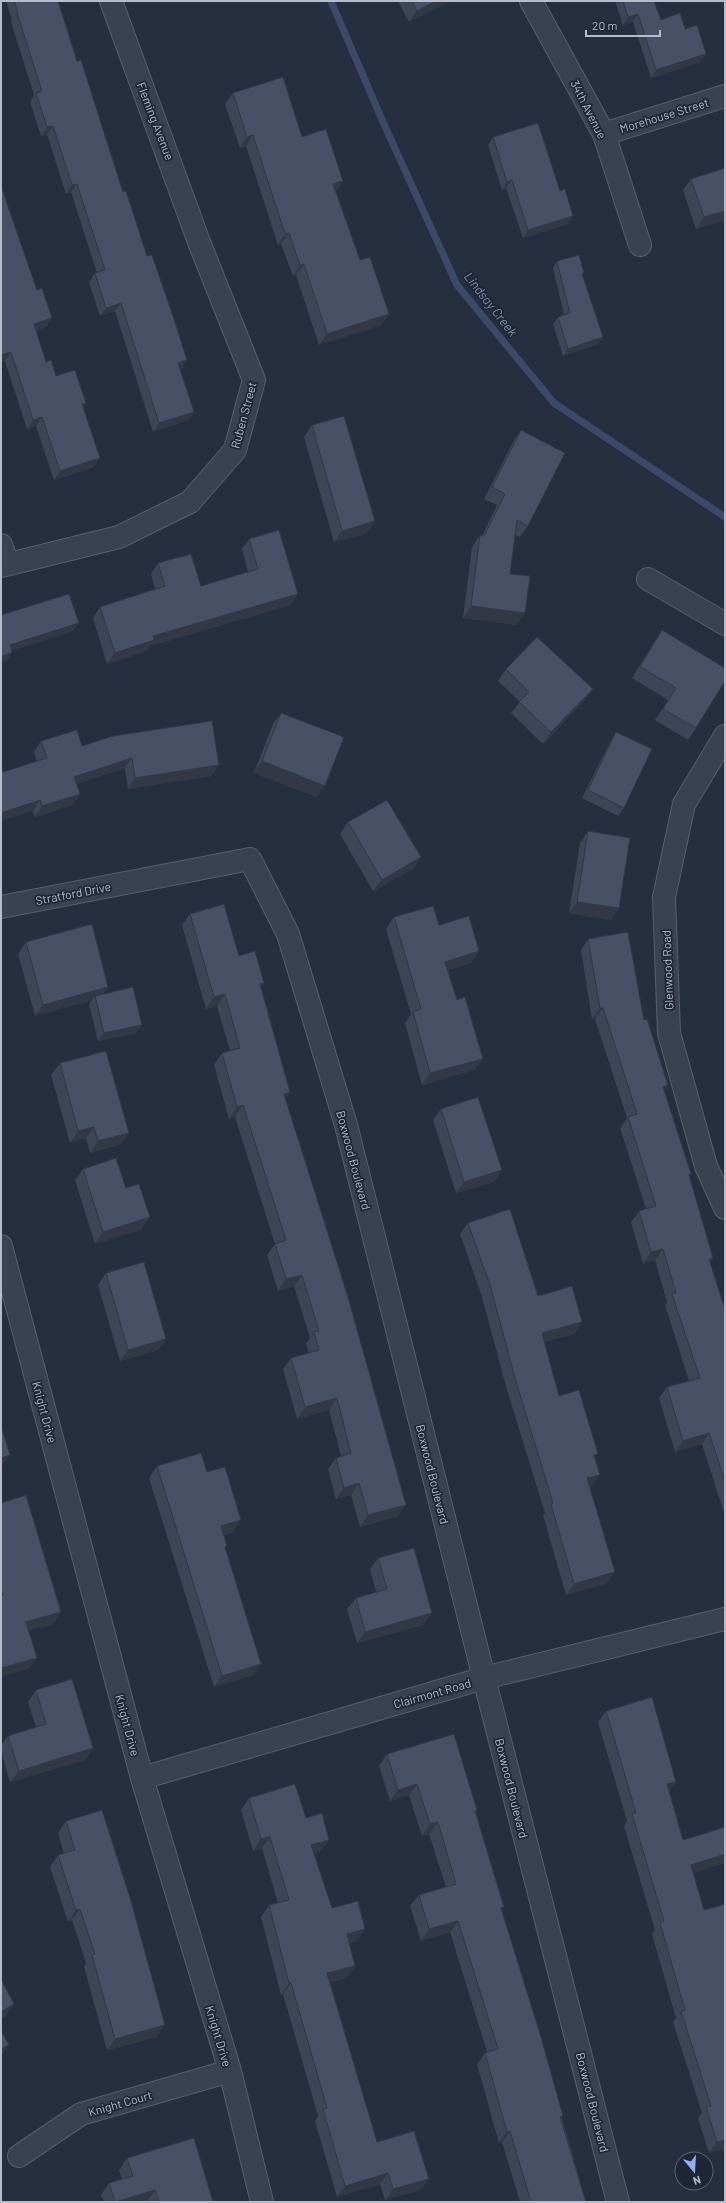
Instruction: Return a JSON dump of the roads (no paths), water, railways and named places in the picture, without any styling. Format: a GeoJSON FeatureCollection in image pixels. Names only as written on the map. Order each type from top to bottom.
{"type":"FeatureCollection","features":[{"type":"Feature","properties":{"kind":"street","name":"Fleming Avenue"},"geometry":{"type":"LineString","coordinates":[[111,1],[199,242]]}},
{"type":"Feature","properties":{"kind":"street","name":"34th Avenue"},"geometry":{"type":"LineString","coordinates":[[531,1],[604,134],[640,245]]}},
{"type":"Feature","properties":{"kind":"street","name":"Morehouse Street"},"geometry":{"type":"LineString","coordinates":[[604,134],[725,96]]}},
{"type":"Feature","properties":{"kind":"street","name":"Ruben Street"},"geometry":{"type":"LineString","coordinates":[[3,558],[119,537],[190,502],[235,450],[254,380],[199,242]]}},
{"type":"Feature","properties":{"kind":"street"},"geometry":{"type":"LineString","coordinates":[[648,579],[725,624]]}},
{"type":"Feature","properties":{"kind":"street","name":"Glenwood Road"},"geometry":{"type":"LineString","coordinates":[[725,736],[684,804],[664,897],[669,1033],[706,1166],[725,1208]]}},
{"type":"Feature","properties":{"kind":"street","name":"Boxwood Boulevard"},"geometry":{"type":"LineString","coordinates":[[144,879],[250,859],[288,934],[346,1124],[484,1678],[618,2202]]}},
{"type":"Feature","properties":{"kind":"street","name":"Stratford Drive"},"geometry":{"type":"LineString","coordinates":[[1,907],[144,879]]}},
{"type":"Feature","properties":{"kind":"street","name":"Knight Drive"},"geometry":{"type":"LineString","coordinates":[[1,1246],[142,1778],[230,2071],[262,2202]]}},
{"type":"Feature","properties":{"kind":"street","name":"Clairmont Road"},"geometry":{"type":"LineString","coordinates":[[142,1778],[484,1678],[725,1619]]}},
{"type":"Feature","properties":{"kind":"street","name":"Knight Court"},"geometry":{"type":"LineString","coordinates":[[19,2156],[81,2114],[230,2071]]}},
{"type":"Feature","properties":{"kind":"waterway","name":"Lindsay Creek"},"geometry":{"type":"LineString","coordinates":[[331,1],[383,122],[457,285],[554,403],[725,517]]}}]}
